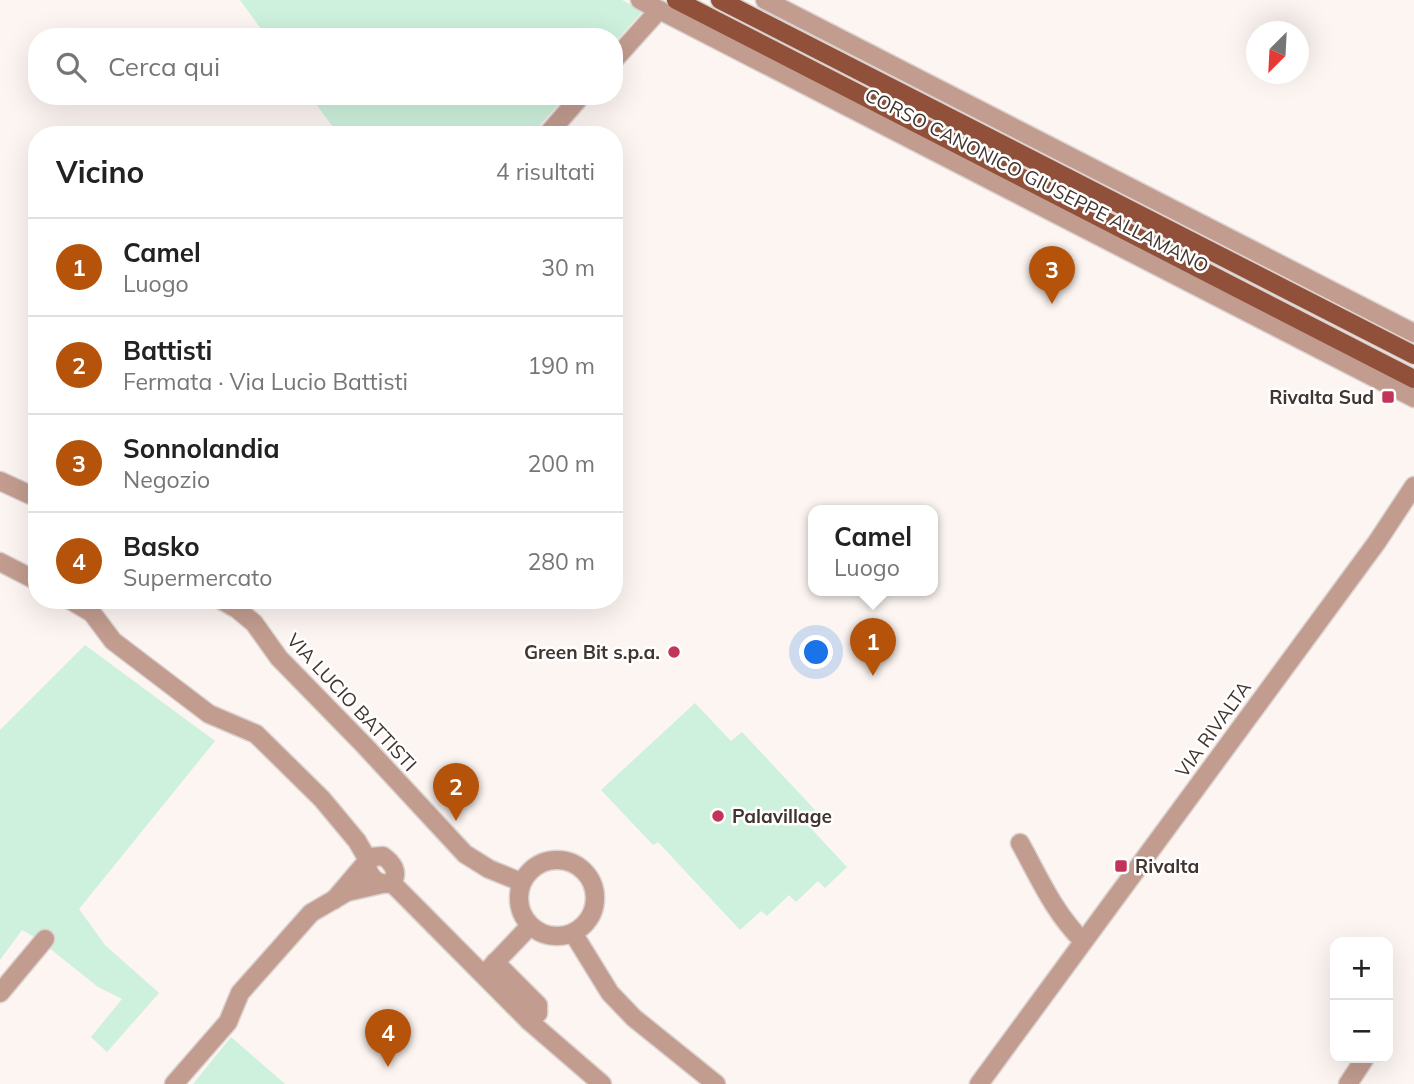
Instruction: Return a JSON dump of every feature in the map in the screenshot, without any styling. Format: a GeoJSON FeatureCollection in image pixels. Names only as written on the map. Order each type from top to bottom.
{"type":"FeatureCollection","features":[{"type":"Feature","properties":{"kind":"main road","name":"CORSO CANONICO GIUSEPPE ALLAMANO"},"geometry":{"type":"LineString","coordinates":[[676,0],[1414,379]]}},
{"type":"Feature","properties":{"kind":"main road","name":"CORSO CANONICO GIUSEPPE ALLAMANO"},"geometry":{"type":"LineString","coordinates":[[720,0],[1414,355]]}},
{"type":"Feature","properties":{"kind":"street","name":"CORSO CANONICO GIUSEPPE ALLAMANO"},"geometry":{"type":"LineString","coordinates":[[640,0],[1414,398]]}},
{"type":"Feature","properties":{"kind":"street","name":"CORSO CANONICO GIUSEPPE ALLAMANO"},"geometry":{"type":"LineString","coordinates":[[765,0],[1414,332]]}},
{"type":"Feature","properties":{"kind":"street"},"geometry":{"type":"LineString","coordinates":[[623,50],[659,10]]}},
{"type":"Feature","properties":{"kind":"street"},"geometry":{"type":"LineString","coordinates":[[555,126],[574,105]]}},
{"type":"Feature","properties":{"kind":"street"},"geometry":{"type":"LineString","coordinates":[[0,481],[28,494]]}},
{"type":"Feature","properties":{"kind":"street","name":"VIA RIVALTA"},"geometry":{"type":"LineString","coordinates":[[979,1084],[1377,542],[1414,486]]}},
{"type":"Feature","properties":{"kind":"street","name":"VIA RIVALTA"},"geometry":{"type":"LineString","coordinates":[[1377,542],[1414,511]]}},
{"type":"Feature","properties":{"kind":"street"},"geometry":{"type":"LineString","coordinates":[[0,562],[28,577]]}},
{"type":"Feature","properties":{"kind":"street"},"geometry":{"type":"LineString","coordinates":[[85,609],[92,613],[113,641],[209,714],[256,734],[322,799],[357,841],[368,860]]}},
{"type":"Feature","properties":{"kind":"street","name":"VIA LUCIO BATTISTI"},"geometry":{"type":"LineString","coordinates":[[237,609],[254,623],[279,658],[365,745],[465,854],[489,869],[521,882]]}},
{"type":"Feature","properties":{"kind":"street","name":"VIA LUCIO BATTISTI"},"geometry":{"type":"LineString","coordinates":[[252,609],[254,623]]}},
{"type":"Feature","properties":{"kind":"street"},"geometry":{"type":"LineString","coordinates":[[1020,843],[1056,909],[1069,928],[1083,941]]}},
{"type":"Feature","properties":{"kind":"street"},"geometry":{"type":"LineString","coordinates":[[174,1084],[228,1023],[240,993],[311,913],[334,900],[347,892],[387,883],[395,874],[392,863],[383,856],[368,860],[334,900]]}},
{"type":"Feature","properties":{"kind":"street"},"geometry":{"type":"LineString","coordinates":[[551,859],[564,860],[578,866],[594,887],[592,915],[573,933],[551,936],[540,933],[530,926],[519,909],[517,897],[521,882],[529,870],[551,859]]}},
{"type":"Feature","properties":{"kind":"street"},"geometry":{"type":"LineString","coordinates":[[387,883],[489,969],[529,1021],[602,1084]]}},
{"type":"Feature","properties":{"kind":"street"},"geometry":{"type":"LineString","coordinates":[[489,969],[530,926]]}},
{"type":"Feature","properties":{"kind":"street"},"geometry":{"type":"LineString","coordinates":[[573,933],[610,993],[626,1010],[644,1028],[716,1084]]}},
{"type":"Feature","properties":{"kind":"street"},"geometry":{"type":"LineString","coordinates":[[0,993],[45,939]]}},
{"type":"Feature","properties":{"kind":"street"},"geometry":{"type":"LineString","coordinates":[[1348,1084],[1362,1063]]}},
{"type":"Feature","properties":{"kind":"green space"},"geometry":{"type":"Polygon","coordinates":[[[240,0],[622,0],[643,11],[623,33],[623,28],[260,28],[240,0]]]}},
{"type":"Feature","properties":{"kind":"green space"},"geometry":{"type":"Polygon","coordinates":[[[317,105],[558,105],[539,126],[332,126],[317,105]]]}},
{"type":"Feature","properties":{"kind":"green space"},"geometry":{"type":"Polygon","coordinates":[[[85,645],[215,741],[79,909],[105,945],[159,993],[107,1052],[91,1037],[122,999],[98,987],[38,939],[22,930],[0,960],[0,730],[85,645]]]}},
{"type":"Feature","properties":{"kind":"green space","name":"Palavillage"},"geometry":{"type":"Polygon","coordinates":[[[695,703],[731,741],[742,732],[816,811],[805,822],[847,867],[825,888],[818,881],[796,902],[789,895],[767,916],[761,911],[740,930],[658,842],[653,845],[601,790],[695,703]]]}},
{"type":"Feature","properties":{"kind":"green space"},"geometry":{"type":"Polygon","coordinates":[[[231,1037],[285,1084],[193,1084],[231,1037]]]}},
{"type":"Feature","properties":{"kind":"place","name":"Sonnolandia"},"geometry":{"type":"Point","coordinates":[1052,304]}},
{"type":"Feature","properties":{"kind":"place","name":"Rivalta Sud"},"geometry":{"type":"Point","coordinates":[1388,397]}},
{"type":"Feature","properties":{"kind":"place","name":"Green Bit s.p.a."},"geometry":{"type":"Point","coordinates":[674,652]}},
{"type":"Feature","properties":{"kind":"place","name":"Camel"},"geometry":{"type":"Point","coordinates":[873,676]}},
{"type":"Feature","properties":{"kind":"place","name":"Palavillage"},"geometry":{"type":"Point","coordinates":[718,816]}},
{"type":"Feature","properties":{"kind":"place","name":"Battisti"},"geometry":{"type":"Point","coordinates":[456,821]}},
{"type":"Feature","properties":{"kind":"place","name":"Rivalta"},"geometry":{"type":"Point","coordinates":[1121,866]}},
{"type":"Feature","properties":{"kind":"place","name":"Basko"},"geometry":{"type":"Point","coordinates":[388,1067]}}]}
